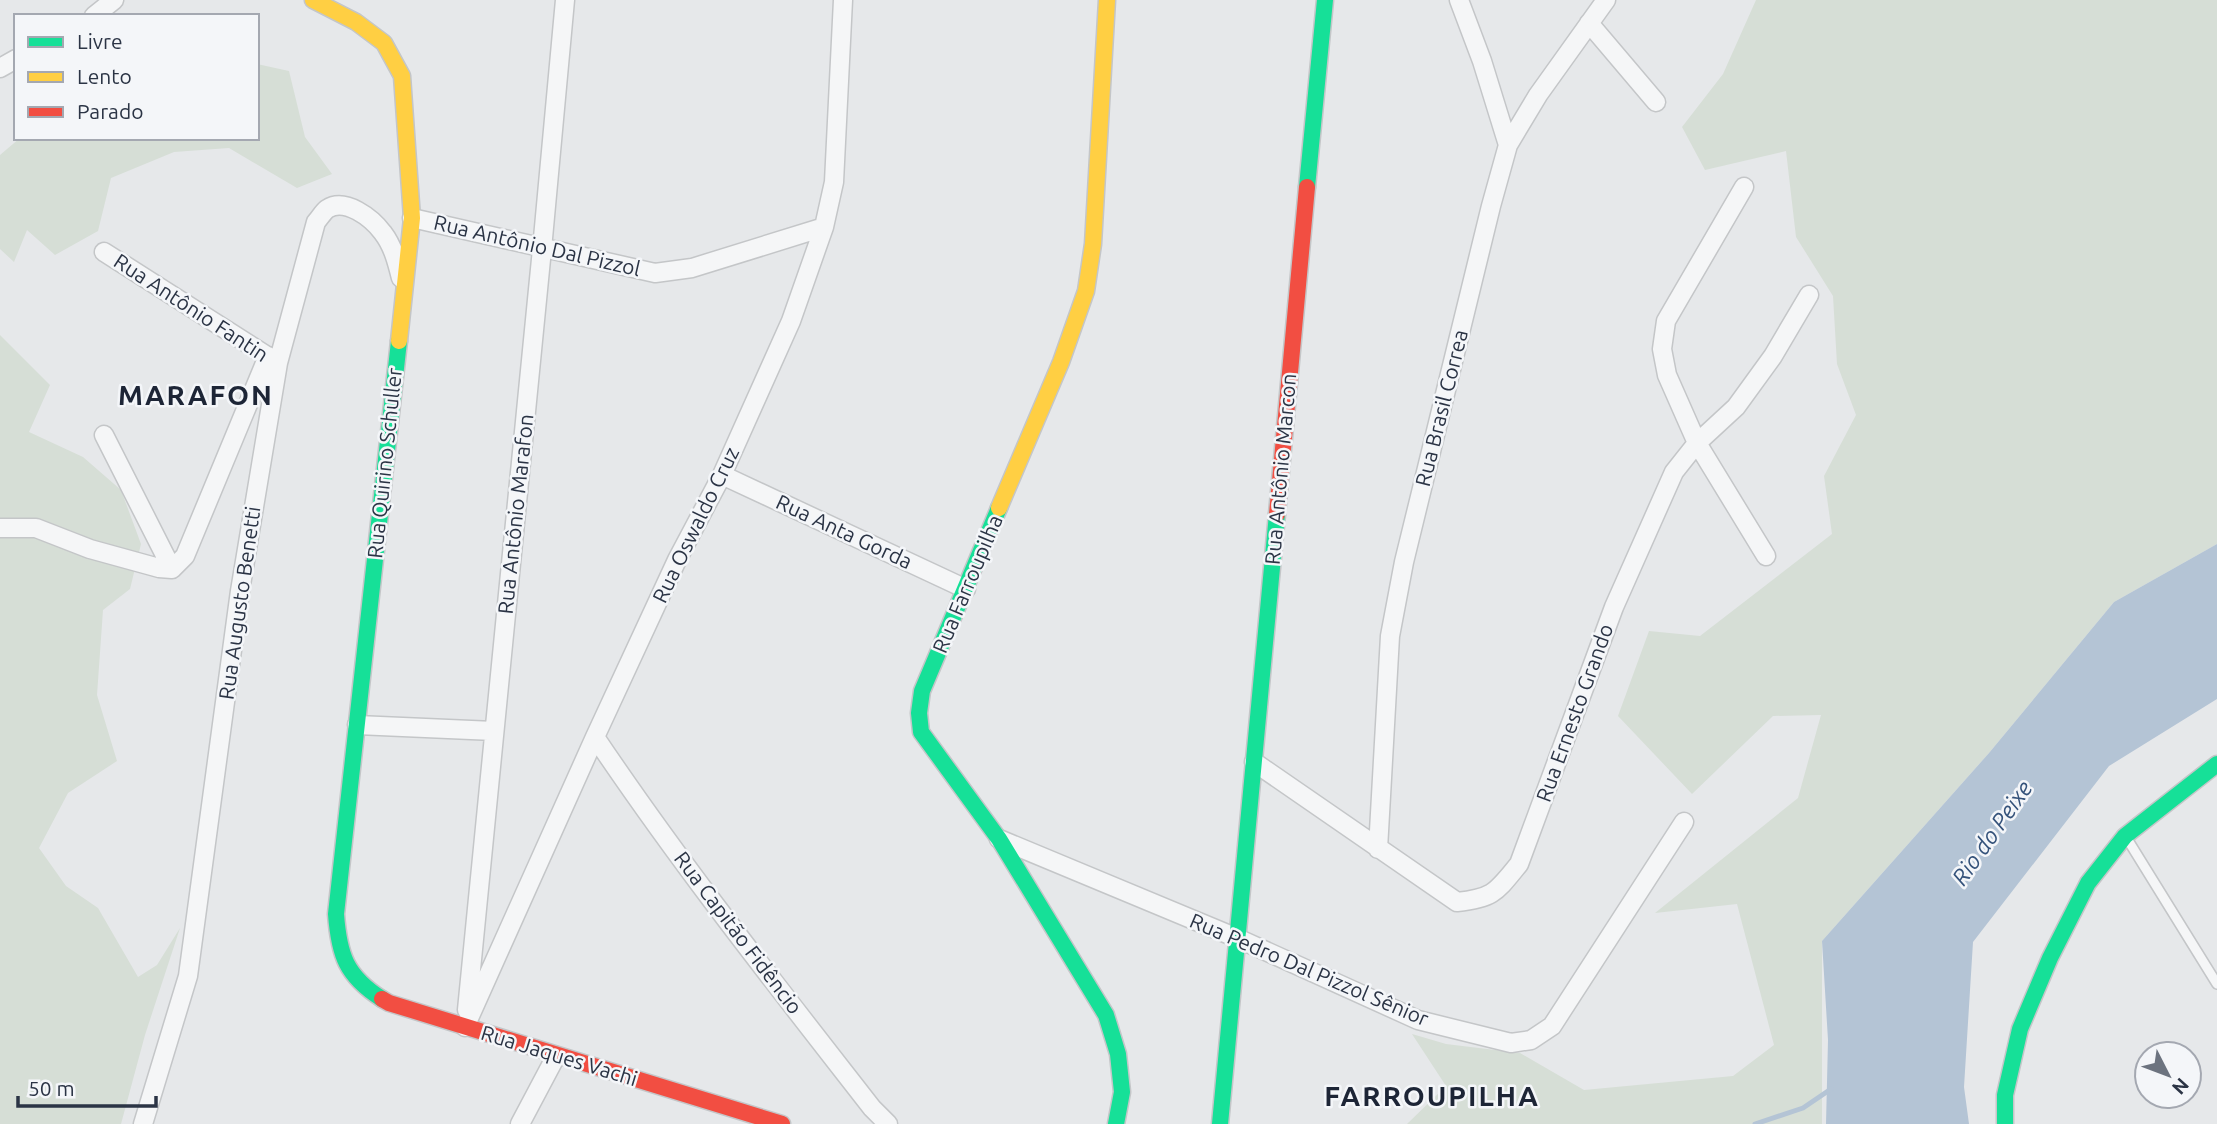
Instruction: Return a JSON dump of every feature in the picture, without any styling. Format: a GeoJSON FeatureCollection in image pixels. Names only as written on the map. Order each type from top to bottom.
{"type":"FeatureCollection","features":[{"type":"Feature","properties":{"kind":"street"},"geometry":{"type":"LineString","coordinates":[[96,14],[114,0]]}},
{"type":"Feature","properties":{"kind":"street","name":"Rua Quirino Schuller"},"geometry":{"type":"LineString","coordinates":[[313,0],[356,22],[384,43],[402,76],[412,218],[336,914],[338,946],[349,968]]}},
{"type":"Feature","properties":{"kind":"street","name":"Rua Antônio Marafon"},"geometry":{"type":"LineString","coordinates":[[465,1027],[565,0]]}},
{"type":"Feature","properties":{"kind":"street","name":"Rua Oswaldo Cruz"},"geometry":{"type":"LineString","coordinates":[[465,1027],[595,737],[677,560],[722,475],[791,321],[824,227],[834,182],[843,0]]}},
{"type":"Feature","properties":{"kind":"street","name":"Rua Farroupilha"},"geometry":{"type":"LineString","coordinates":[[1107,0],[1093,244],[1086,291],[1060,362],[922,691],[919,713],[921,732],[999,839],[1106,1015],[1118,1054],[1122,1092],[1116,1124]]}},
{"type":"Feature","properties":{"kind":"street","name":"Rua Antônio Marcon"},"geometry":{"type":"LineString","coordinates":[[1220,1124],[1325,0]]}},
{"type":"Feature","properties":{"kind":"street"},"geometry":{"type":"LineString","coordinates":[[1459,0],[1482,61],[1508,145]]}},
{"type":"Feature","properties":{"kind":"street","name":"Rua Brasil Correa"},"geometry":{"type":"LineString","coordinates":[[1378,849],[1390,636],[1399,587],[1491,206],[1508,145],[1538,95],[1606,0]]}},
{"type":"Feature","properties":{"kind":"street"},"geometry":{"type":"LineString","coordinates":[[1589,23],[1656,102]]}},
{"type":"Feature","properties":{"kind":"street"},"geometry":{"type":"LineString","coordinates":[[1744,187],[1666,321],[1662,349],[1667,374],[1697,443],[1766,556]]}},
{"type":"Feature","properties":{"kind":"street","name":"Rua Augusto Benetti"},"geometry":{"type":"LineString","coordinates":[[143,1124],[188,976],[273,360],[316,222],[327,209],[342,205],[364,215],[382,231],[394,254],[404,288]]}},
{"type":"Feature","properties":{"kind":"street","name":"Rua Antônio Dal Pizzol"},"geometry":{"type":"LineString","coordinates":[[412,218],[655,273],[692,268],[824,227]]}},
{"type":"Feature","properties":{"kind":"street","name":"Rua Antônio Fantin"},"geometry":{"type":"LineString","coordinates":[[104,252],[273,360]]}},
{"type":"Feature","properties":{"kind":"street","name":"Rua Ernesto Grando"},"geometry":{"type":"LineString","coordinates":[[1254,762],[1457,902],[1477,900],[1495,894],[1519,864],[1614,607],[1674,472],[1697,443],[1736,407],[1773,356],[1809,295]]}},
{"type":"Feature","properties":{"kind":"street"},"geometry":{"type":"LineString","coordinates":[[0,528],[36,528],[90,549],[159,568],[172,569],[185,556],[273,360]]}},
{"type":"Feature","properties":{"kind":"street"},"geometry":{"type":"LineString","coordinates":[[104,435],[172,569]]}},
{"type":"Feature","properties":{"kind":"street","name":"Rua Anta Gorda"},"geometry":{"type":"LineString","coordinates":[[722,475],[966,589]]}},
{"type":"Feature","properties":{"kind":"street"},"geometry":{"type":"LineString","coordinates":[[358,725],[494,731]]}},
{"type":"Feature","properties":{"kind":"street","name":"Rua Capitão Fidêncio"},"geometry":{"type":"LineString","coordinates":[[595,737],[639,802],[725,918],[872,1108],[888,1124]]}},
{"type":"Feature","properties":{"kind":"street"},"geometry":{"type":"LineString","coordinates":[[2005,1124],[2005,1095],[2020,1030],[2049,958],[2088,883],[2125,836],[2217,764]]}},
{"type":"Feature","properties":{"kind":"street","name":"Rua Pedro Dal Pizzol Sênior"},"geometry":{"type":"LineString","coordinates":[[999,839],[1237,938],[1418,1020],[1511,1043],[1531,1040],[1552,1026],[1684,822]]}},
{"type":"Feature","properties":{"kind":"street","name":"Rua Jaques Vachi"},"geometry":{"type":"LineString","coordinates":[[349,968],[365,989],[389,1003],[745,1119],[782,1124]]}},
{"type":"Feature","properties":{"kind":"street"},"geometry":{"type":"LineString","coordinates":[[520,1124],[556,1056]]}},
{"type":"Feature","properties":{"kind":"lane"},"geometry":{"type":"LineString","coordinates":[[2125,836],[2217,984]]}},
{"type":"Feature","properties":{"kind":"shaded area"},"geometry":{"type":"Polygon","coordinates":[[[1756,0],[2217,0],[2217,544],[2114,602],[1989,753],[1822,941],[1822,1124],[1407,1124],[1446,1086],[1412,1034],[1446,1044],[1520,1053],[1584,1090],[1733,1076],[1774,1045],[1737,904],[1655,913],[1798,798],[1821,715],[1773,716],[1692,794],[1618,716],[1649,631],[1700,636],[1832,534],[1824,476],[1856,415],[1837,364],[1833,296],[1796,237],[1786,151],[1705,170],[1682,127],[1723,74],[1756,0]]]}},
{"type":"Feature","properties":{"kind":"shaded area"},"geometry":{"type":"Polygon","coordinates":[[[259,64],[289,71],[305,137],[332,174],[297,188],[229,148],[174,152],[111,178],[98,231],[55,255],[27,230],[14,262],[0,249],[0,155],[18,140],[259,140],[259,64]]]}},
{"type":"Feature","properties":{"kind":"shaded area"},"geometry":{"type":"Polygon","coordinates":[[[0,335],[50,385],[29,432],[83,457],[121,490],[141,544],[130,589],[103,610],[97,695],[117,761],[68,793],[39,848],[66,886],[98,908],[138,977],[157,965],[180,928],[145,1035],[121,1124],[0,1124],[0,335]]]}},
{"type":"Feature","properties":{"kind":"water","name":"Rio do Peixe"},"geometry":{"type":"Polygon","coordinates":[[[2217,544],[2217,699],[2109,766],[1973,942],[1964,1087],[1969,1124],[1826,1124],[1828,1040],[1822,941],[1989,753],[2114,602],[2217,544]]]}},
{"type":"Feature","properties":{"kind":"waterway"},"geometry":{"type":"LineString","coordinates":[[1755,1124],[1803,1108],[1831,1089]]}},
{"type":"Feature","properties":{"kind":"traffic: fast"},"geometry":{"type":"LineString","coordinates":[[1307,187],[1325,0]]}},
{"type":"Feature","properties":{"kind":"traffic: fast"},"geometry":{"type":"LineString","coordinates":[[382,999],[352,973],[342,953],[336,914],[399,341]]}},
{"type":"Feature","properties":{"kind":"traffic: fast"},"geometry":{"type":"LineString","coordinates":[[999,508],[922,691],[919,713],[921,732],[999,839],[1106,1015],[1118,1054],[1122,1092],[1116,1124]]}},
{"type":"Feature","properties":{"kind":"traffic: fast"},"geometry":{"type":"LineString","coordinates":[[1220,1124],[1277,514]]}},
{"type":"Feature","properties":{"kind":"traffic: fast"},"geometry":{"type":"LineString","coordinates":[[2005,1124],[2005,1095],[2020,1029],[2050,958],[2088,883],[2125,836],[2217,764]]}},
{"type":"Feature","properties":{"kind":"traffic: slow"},"geometry":{"type":"LineString","coordinates":[[313,0],[356,22],[384,43],[402,76],[412,218],[399,341]]}},
{"type":"Feature","properties":{"kind":"traffic: slow"},"geometry":{"type":"LineString","coordinates":[[999,508],[1061,362],[1086,291],[1093,244],[1107,0]]}},
{"type":"Feature","properties":{"kind":"traffic: jam"},"geometry":{"type":"LineString","coordinates":[[1277,514],[1307,187]]}},
{"type":"Feature","properties":{"kind":"traffic: jam"},"geometry":{"type":"LineString","coordinates":[[382,999],[782,1124]]}},
{"type":"Feature","properties":{"kind":"district","name":"MARAFON"},"geometry":{"type":"Point","coordinates":[196,395]}},
{"type":"Feature","properties":{"kind":"district","name":"FARROUPILHA"},"geometry":{"type":"Point","coordinates":[1432,1096]}}]}
